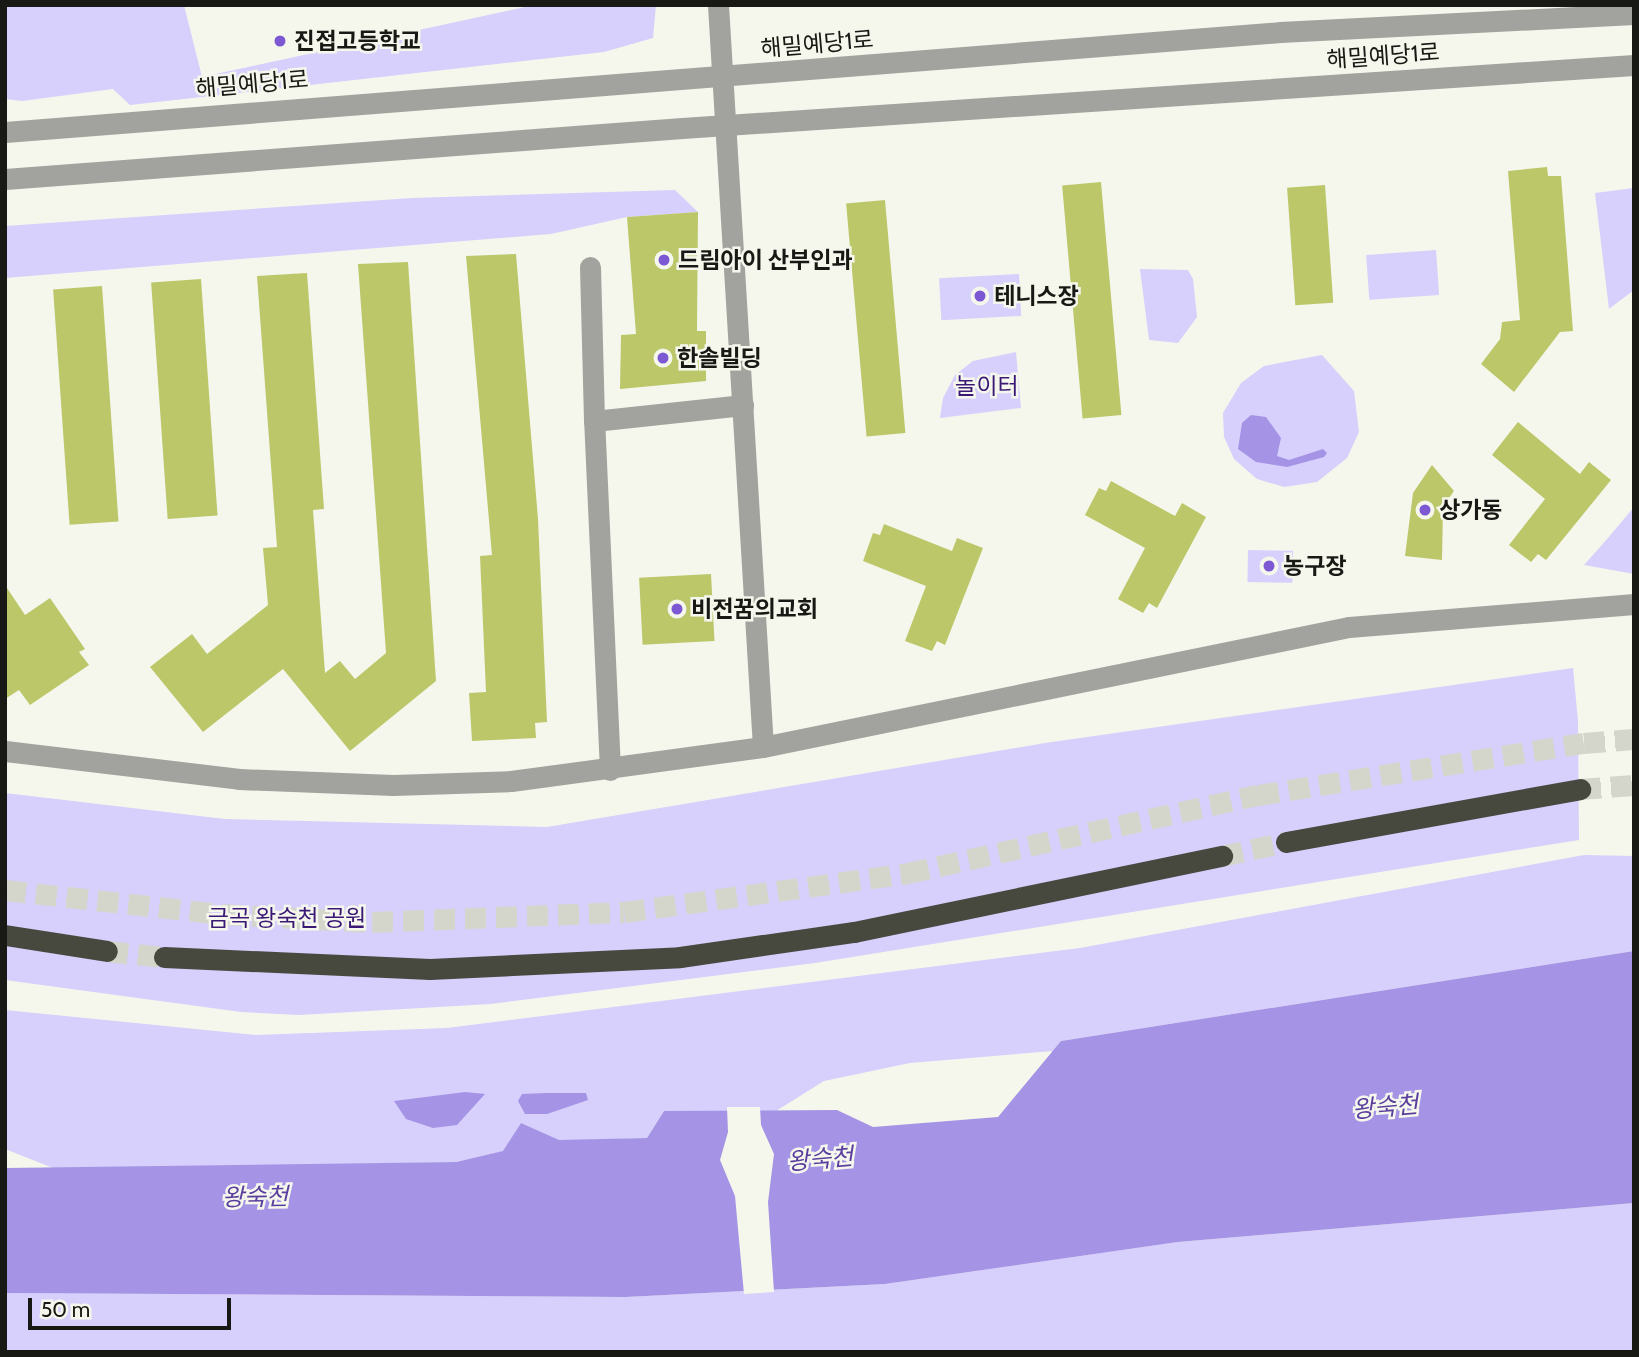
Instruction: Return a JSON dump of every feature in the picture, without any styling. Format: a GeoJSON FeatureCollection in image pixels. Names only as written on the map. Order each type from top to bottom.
{"type":"FeatureCollection","features":[{"type":"Feature","properties":{"kind":"highway"},"geometry":{"type":"LineString","coordinates":[[1286,842],[1580,789]]}},
{"type":"Feature","properties":{"kind":"highway"},"geometry":{"type":"LineString","coordinates":[[164,957],[430,969],[680,957],[854,932],[1222,856]]}},
{"type":"Feature","properties":{"kind":"highway"},"geometry":{"type":"LineString","coordinates":[[5,935],[107,951]]}},
{"type":"Feature","properties":{"kind":"street"},"geometry":{"type":"LineString","coordinates":[[718,5],[725,78],[763,747]]}},
{"type":"Feature","properties":{"kind":"street","name":"해밀예당1로"},"geometry":{"type":"LineString","coordinates":[[5,132],[403,98],[725,78],[1280,32],[1634,14]]}},
{"type":"Feature","properties":{"kind":"street","name":"해밀예당1로"},"geometry":{"type":"LineString","coordinates":[[5,179],[1634,65]]}},
{"type":"Feature","properties":{"kind":"street"},"geometry":{"type":"LineString","coordinates":[[590,267],[594,421],[610,770]]}},
{"type":"Feature","properties":{"kind":"street"},"geometry":{"type":"LineString","coordinates":[[594,421],[743,405]]}},
{"type":"Feature","properties":{"kind":"street"},"geometry":{"type":"LineString","coordinates":[[5,751],[239,779],[393,785],[511,781],[610,770],[763,747],[1349,627],[1634,604]]}},
{"type":"Feature","properties":{"kind":"green space"},"geometry":{"type":"Polygon","coordinates":[[[5,5],[184,5],[202,77],[534,5],[656,5],[653,38],[604,52],[130,105],[113,89],[22,101],[5,99],[5,5]]]}},
{"type":"Feature","properties":{"kind":"green space"},"geometry":{"type":"Polygon","coordinates":[[[1634,188],[1634,290],[1609,309],[1595,193],[1634,188]]]}},
{"type":"Feature","properties":{"kind":"green space"},"geometry":{"type":"Polygon","coordinates":[[[675,190],[698,212],[627,217],[551,234],[5,278],[5,226],[412,198],[675,190]]]}},
{"type":"Feature","properties":{"kind":"green space"},"geometry":{"type":"Polygon","coordinates":[[[1436,250],[1439,295],[1369,300],[1366,255],[1436,250]]]}},
{"type":"Feature","properties":{"kind":"green space"},"geometry":{"type":"Polygon","coordinates":[[[1140,269],[1188,270],[1193,279],[1197,317],[1178,343],[1149,340],[1140,269]]]}},
{"type":"Feature","properties":{"kind":"green space","name":"테니스장"},"geometry":{"type":"Polygon","coordinates":[[[1019,274],[1021,316],[941,320],[939,278],[1019,274]]]}},
{"type":"Feature","properties":{"kind":"green space","name":"놀이터"},"geometry":{"type":"Polygon","coordinates":[[[1016,352],[1021,408],[940,418],[943,398],[955,375],[973,361],[1016,352]]]}},
{"type":"Feature","properties":{"kind":"green space"},"geometry":{"type":"Polygon","coordinates":[[[1322,355],[1354,391],[1359,432],[1347,458],[1317,482],[1284,487],[1257,479],[1234,459],[1224,437],[1223,413],[1241,383],[1264,366],[1322,355]]]}},
{"type":"Feature","properties":{"kind":"green space"},"geometry":{"type":"Polygon","coordinates":[[[1634,507],[1634,574],[1584,565],[1608,538],[1634,507]]]}},
{"type":"Feature","properties":{"kind":"green space","name":"농구장"},"geometry":{"type":"Polygon","coordinates":[[[1248,550],[1293,551],[1292,583],[1247,582],[1248,550]]]}},
{"type":"Feature","properties":{"kind":"green space","name":"금곡 왕숙천 공원"},"geometry":{"type":"Polygon","coordinates":[[[1573,668],[1578,721],[1579,840],[815,963],[491,1004],[299,1015],[241,1012],[5,980],[5,793],[225,819],[547,827],[1045,743],[1573,668]]]}},
{"type":"Feature","properties":{"kind":"green space"},"geometry":{"type":"Polygon","coordinates":[[[1584,855],[1634,856],[1634,951],[1061,1041],[1053,1051],[910,1063],[824,1081],[776,1111],[664,1111],[647,1138],[559,1141],[521,1123],[504,1151],[456,1162],[58,1170],[5,1149],[5,1010],[256,1035],[447,1028],[1080,948],[1584,855]]]}},
{"type":"Feature","properties":{"kind":"green space"},"geometry":{"type":"Polygon","coordinates":[[[1634,1203],[1634,1352],[5,1352],[5,1293],[626,1297],[885,1284],[1178,1242],[1634,1203]]]}},
{"type":"Feature","properties":{"kind":"water"},"geometry":{"type":"Polygon","coordinates":[[[1251,415],[1266,417],[1281,438],[1277,456],[1289,460],[1323,449],[1327,453],[1324,457],[1287,467],[1256,462],[1238,449],[1242,423],[1251,415]]]}},
{"type":"Feature","properties":{"kind":"water","name":"왕숙천"},"geometry":{"type":"Polygon","coordinates":[[[1634,951],[1634,1203],[1178,1242],[885,1284],[626,1297],[5,1293],[5,1168],[456,1162],[503,1151],[521,1123],[559,1140],[647,1138],[664,1111],[837,1110],[873,1127],[998,1117],[1061,1041],[1634,951]]]}},
{"type":"Feature","properties":{"kind":"water"},"geometry":{"type":"Polygon","coordinates":[[[465,1092],[485,1094],[457,1125],[433,1128],[406,1119],[394,1101],[465,1092]]]}},
{"type":"Feature","properties":{"kind":"water"},"geometry":{"type":"Polygon","coordinates":[[[586,1093],[588,1100],[547,1114],[525,1114],[518,1101],[522,1094],[586,1093]]]}},
{"type":"Feature","properties":{"kind":"pier"},"geometry":{"type":"Polygon","coordinates":[[[727,1107],[760,1107],[761,1125],[774,1154],[768,1202],[774,1292],[744,1294],[735,1196],[720,1160],[728,1132],[727,1107]]]}},
{"type":"Feature","properties":{"kind":"building"},"geometry":{"type":"Polygon","coordinates":[[[1547,167],[1548,176],[1561,176],[1573,331],[1560,332],[1514,392],[1481,364],[1500,339],[1502,322],[1520,320],[1508,171],[1547,167]]]}},
{"type":"Feature","properties":{"kind":"building"},"geometry":{"type":"Polygon","coordinates":[[[1101,182],[1121,415],[1083,419],[1062,185],[1101,182]]]}},
{"type":"Feature","properties":{"kind":"building"},"geometry":{"type":"Polygon","coordinates":[[[1325,185],[1333,303],[1295,305],[1287,188],[1325,185]]]}},
{"type":"Feature","properties":{"kind":"building"},"geometry":{"type":"Polygon","coordinates":[[[885,200],[905,433],[867,437],[846,203],[885,200]]]}},
{"type":"Feature","properties":{"kind":"building"},"geometry":{"type":"Polygon","coordinates":[[[698,212],[697,331],[706,331],[706,381],[620,389],[621,335],[636,334],[627,217],[698,212]]]}},
{"type":"Feature","properties":{"kind":"building"},"geometry":{"type":"Polygon","coordinates":[[[516,254],[538,519],[547,722],[535,723],[536,738],[472,741],[469,693],[486,692],[480,556],[492,555],[466,256],[516,254]]]}},
{"type":"Feature","properties":{"kind":"building"},"geometry":{"type":"Polygon","coordinates":[[[408,262],[436,681],[350,751],[283,669],[203,732],[150,667],[192,634],[207,654],[268,605],[263,548],[277,547],[257,276],[307,273],[324,509],[313,510],[325,673],[340,661],[355,679],[386,653],[358,264],[408,262]]]}},
{"type":"Feature","properties":{"kind":"building"},"geometry":{"type":"Polygon","coordinates":[[[201,279],[218,515],[168,519],[151,282],[201,279]]]}},
{"type":"Feature","properties":{"kind":"building"},"geometry":{"type":"Polygon","coordinates":[[[102,286],[118,521],[70,525],[53,289],[102,286]]]}},
{"type":"Feature","properties":{"kind":"building"},"geometry":{"type":"Polygon","coordinates":[[[1518,422],[1580,474],[1589,462],[1611,480],[1546,560],[1538,554],[1531,562],[1509,545],[1545,499],[1492,455],[1518,422]]]}},
{"type":"Feature","properties":{"kind":"building","name":"상가동"},"geometry":{"type":"Polygon","coordinates":[[[1432,465],[1454,491],[1443,507],[1442,560],[1405,556],[1413,493],[1432,465]]]}},
{"type":"Feature","properties":{"kind":"building"},"geometry":{"type":"Polygon","coordinates":[[[1111,481],[1175,516],[1182,503],[1206,517],[1157,608],[1149,603],[1143,613],[1118,599],[1145,548],[1085,515],[1099,488],[1106,491],[1111,481]]]}},
{"type":"Feature","properties":{"kind":"building"},"geometry":{"type":"Polygon","coordinates":[[[884,524],[952,551],[957,538],[983,548],[945,645],[937,641],[932,651],[905,641],[926,586],[863,561],[873,533],[880,535],[884,524]]]}},
{"type":"Feature","properties":{"kind":"building","name":"비전꿈의교회"},"geometry":{"type":"Polygon","coordinates":[[[711,574],[715,641],[643,645],[639,578],[711,574]]]}},
{"type":"Feature","properties":{"kind":"building"},"geometry":{"type":"Polygon","coordinates":[[[5,585],[25,615],[50,598],[85,649],[79,652],[89,665],[30,705],[19,690],[5,699],[5,585]]]}},
{"type":"Feature","properties":{"kind":"tunnel"},"geometry":{"type":"LineString","coordinates":[[5,890],[221,914],[372,922],[624,912],[908,873],[1258,795],[1584,743],[1634,739]]}},
{"type":"Feature","properties":{"kind":"tunnel"},"geometry":{"type":"LineString","coordinates":[[1580,789],[1634,785]]}},
{"type":"Feature","properties":{"kind":"tunnel"},"geometry":{"type":"LineString","coordinates":[[1222,856],[1286,842]]}},
{"type":"Feature","properties":{"kind":"tunnel"},"geometry":{"type":"LineString","coordinates":[[107,951],[164,957]]}},
{"type":"Feature","properties":{"kind":"place","name":"진접고등학교"},"geometry":{"type":"Point","coordinates":[280,41]}},
{"type":"Feature","properties":{"kind":"place","name":"드림아이 산부인과"},"geometry":{"type":"Point","coordinates":[664,260]}},
{"type":"Feature","properties":{"kind":"place","name":"테니스장"},"geometry":{"type":"Point","coordinates":[980,296]}},
{"type":"Feature","properties":{"kind":"place","name":"한솔빌딩"},"geometry":{"type":"Point","coordinates":[663,358]}},
{"type":"Feature","properties":{"kind":"place","name":"상가동"},"geometry":{"type":"Point","coordinates":[1425,510]}},
{"type":"Feature","properties":{"kind":"place","name":"농구장"},"geometry":{"type":"Point","coordinates":[1269,566]}},
{"type":"Feature","properties":{"kind":"place","name":"비전꿈의교회"},"geometry":{"type":"Point","coordinates":[677,609]}}]}
